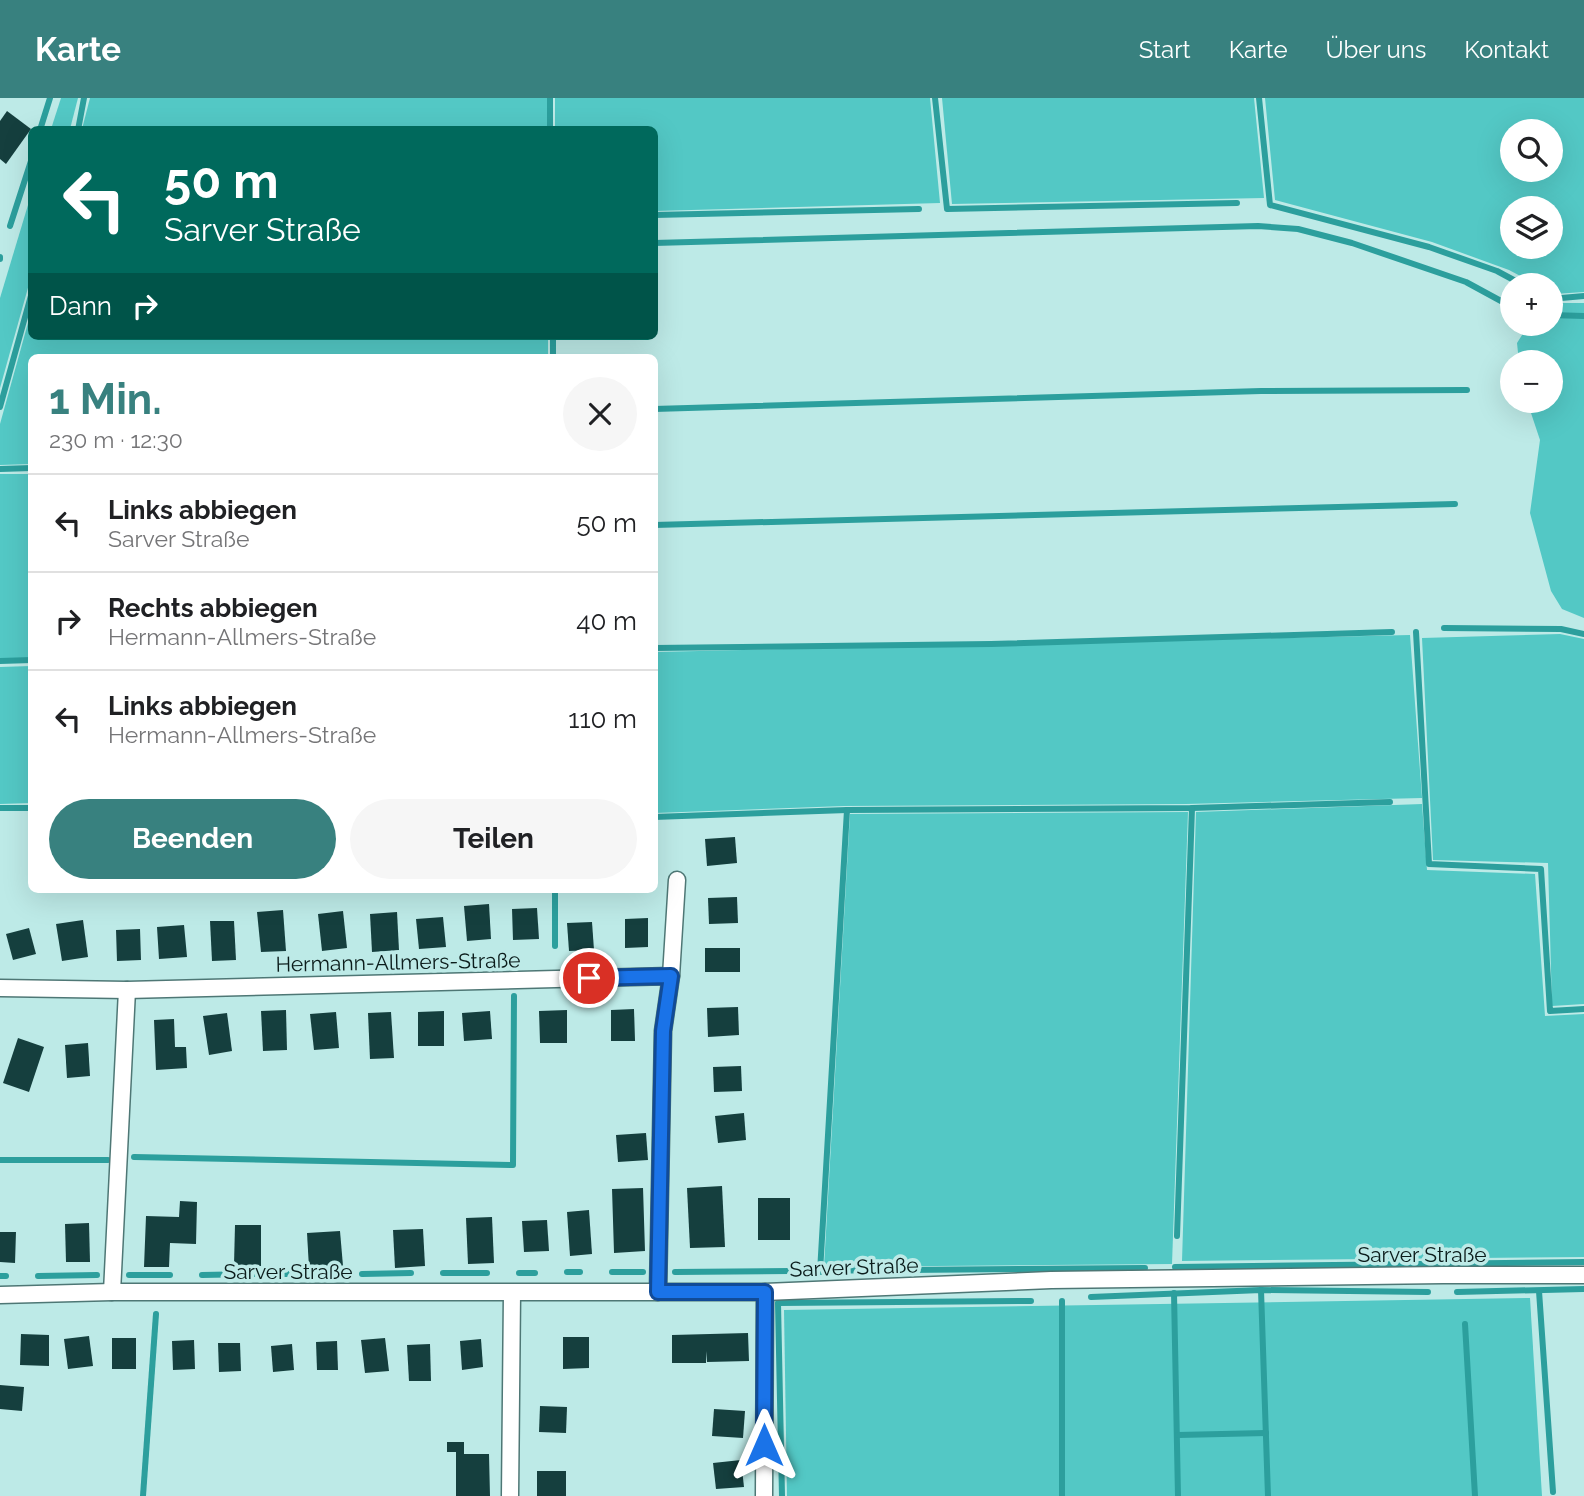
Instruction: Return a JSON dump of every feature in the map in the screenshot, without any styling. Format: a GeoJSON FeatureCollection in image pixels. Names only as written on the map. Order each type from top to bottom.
{"type":"FeatureCollection","features":[{"type":"Feature","properties":{"kind":"street"},"geometry":{"type":"LineString","coordinates":[[658,1292],[663,1031],[671,976],[677,880]]}},
{"type":"Feature","properties":{"kind":"street","name":"Hermann-Allmers-Straße"},"geometry":{"type":"LineString","coordinates":[[0,988],[127,990],[671,976]]}},
{"type":"Feature","properties":{"kind":"street"},"geometry":{"type":"LineString","coordinates":[[112,1292],[127,990]]}},
{"type":"Feature","properties":{"kind":"street","name":"Sarver Straße"},"geometry":{"type":"LineString","coordinates":[[0,1295],[112,1292],[765,1292],[1051,1280],[1584,1275]]}},
{"type":"Feature","properties":{"kind":"street"},"geometry":{"type":"LineString","coordinates":[[764,1496],[765,1292]]}},
{"type":"Feature","properties":{"kind":"street"},"geometry":{"type":"LineString","coordinates":[[510,1496],[512,1293]]}},
{"type":"Feature","properties":{"kind":"shaded area"},"geometry":{"type":"Polygon","coordinates":[[[61,98],[78,98],[71,126],[52,126],[61,98]]]}},
{"type":"Feature","properties":{"kind":"shaded area"},"geometry":{"type":"Polygon","coordinates":[[[90,98],[547,98],[547,126],[83,126],[90,98]]]}},
{"type":"Feature","properties":{"kind":"shaded area"},"geometry":{"type":"Polygon","coordinates":[[[555,98],[930,98],[940,203],[658,211],[658,126],[555,126],[555,98]]]}},
{"type":"Feature","properties":{"kind":"shaded area"},"geometry":{"type":"Polygon","coordinates":[[[942,98],[1254,98],[1264,198],[952,204],[942,98]]]}},
{"type":"Feature","properties":{"kind":"shaded area"},"geometry":{"type":"Polygon","coordinates":[[[1265,98],[1584,98],[1584,292],[1563,293],[1563,273],[1515,273],[1432,242],[1275,200],[1265,98]]]}},
{"type":"Feature","properties":{"kind":"shaded area"},"geometry":{"type":"Polygon","coordinates":[[[28,205],[28,288],[0,388],[0,298],[28,205]]]}},
{"type":"Feature","properties":{"kind":"shaded area"},"geometry":{"type":"Polygon","coordinates":[[[1563,303],[1584,303],[1584,618],[1562,609],[1551,591],[1530,513],[1540,440],[1531,413],[1563,413],[1563,350],[1518,350],[1517,343],[1521,336],[1563,336],[1563,303]]]}},
{"type":"Feature","properties":{"kind":"shaded area"},"geometry":{"type":"Polygon","coordinates":[[[28,323],[28,340],[548,340],[548,354],[28,354],[28,464],[0,465],[0,424],[28,323]]]}},
{"type":"Feature","properties":{"kind":"shaded area"},"geometry":{"type":"Polygon","coordinates":[[[0,474],[28,474],[28,658],[0,658],[0,474]]]}},
{"type":"Feature","properties":{"kind":"shaded area"},"geometry":{"type":"Polygon","coordinates":[[[1560,634],[1584,639],[1584,1004],[1552,1006],[1548,863],[1433,860],[1422,638],[1560,634]]]}},
{"type":"Feature","properties":{"kind":"shaded area"},"geometry":{"type":"Polygon","coordinates":[[[1410,635],[1422,798],[1186,804],[844,806],[658,813],[658,652],[1410,635]]]}},
{"type":"Feature","properties":{"kind":"shaded area"},"geometry":{"type":"Polygon","coordinates":[[[28,666],[28,803],[0,804],[0,667],[28,666]]]}},
{"type":"Feature","properties":{"kind":"shaded area"},"geometry":{"type":"Polygon","coordinates":[[[1422,804],[1427,870],[1535,874],[1545,1016],[1584,1014],[1584,1257],[1182,1261],[1196,812],[1422,804]]]}},
{"type":"Feature","properties":{"kind":"shaded area"},"geometry":{"type":"Polygon","coordinates":[[[1188,812],[1172,1264],[824,1267],[850,814],[1188,812]]]}},
{"type":"Feature","properties":{"kind":"shaded area"},"geometry":{"type":"Polygon","coordinates":[[[1530,1298],[1542,1496],[787,1496],[784,1310],[1530,1298]]]}},
{"type":"Feature","properties":{"kind":"building"},"geometry":{"type":"Polygon","coordinates":[[[7,111],[28,127],[28,133],[6,164],[0,159],[0,121],[7,111]]]}},
{"type":"Feature","properties":{"kind":"building"},"geometry":{"type":"Polygon","coordinates":[[[735,837],[737,863],[707,866],[705,839],[735,837]]]}},
{"type":"Feature","properties":{"kind":"building"},"geometry":{"type":"Polygon","coordinates":[[[737,897],[738,923],[709,924],[708,898],[737,897]]]}},
{"type":"Feature","properties":{"kind":"building"},"geometry":{"type":"Polygon","coordinates":[[[489,904],[491,939],[467,941],[464,906],[489,904]]]}},
{"type":"Feature","properties":{"kind":"building"},"geometry":{"type":"Polygon","coordinates":[[[537,908],[539,939],[513,940],[512,909],[537,908]]]}},
{"type":"Feature","properties":{"kind":"building"},"geometry":{"type":"Polygon","coordinates":[[[283,910],[286,951],[261,952],[257,912],[283,910]]]}},
{"type":"Feature","properties":{"kind":"building"},"geometry":{"type":"Polygon","coordinates":[[[343,911],[347,948],[322,951],[318,914],[343,911]]]}},
{"type":"Feature","properties":{"kind":"building"},"geometry":{"type":"Polygon","coordinates":[[[397,912],[399,950],[372,952],[370,914],[397,912]]]}},
{"type":"Feature","properties":{"kind":"building"},"geometry":{"type":"Polygon","coordinates":[[[443,917],[446,947],[419,949],[416,919],[443,917]]]}},
{"type":"Feature","properties":{"kind":"building"},"geometry":{"type":"Polygon","coordinates":[[[648,918],[648,947],[625,948],[625,919],[648,918]]]}},
{"type":"Feature","properties":{"kind":"building"},"geometry":{"type":"Polygon","coordinates":[[[83,920],[88,957],[62,961],[56,924],[83,920]]]}},
{"type":"Feature","properties":{"kind":"building"},"geometry":{"type":"Polygon","coordinates":[[[210,921],[234,921],[236,960],[212,961],[210,921]]]}},
{"type":"Feature","properties":{"kind":"building"},"geometry":{"type":"Polygon","coordinates":[[[592,922],[594,950],[569,951],[567,923],[592,922]]]}},
{"type":"Feature","properties":{"kind":"building"},"geometry":{"type":"Polygon","coordinates":[[[184,925],[187,957],[159,959],[157,927],[184,925]]]}},
{"type":"Feature","properties":{"kind":"building"},"geometry":{"type":"Polygon","coordinates":[[[29,928],[36,954],[13,960],[6,934],[29,928]]]}},
{"type":"Feature","properties":{"kind":"building"},"geometry":{"type":"Polygon","coordinates":[[[140,929],[141,960],[117,961],[116,930],[140,929]]]}},
{"type":"Feature","properties":{"kind":"building"},"geometry":{"type":"Polygon","coordinates":[[[705,948],[740,948],[740,972],[705,972],[705,948]]]}},
{"type":"Feature","properties":{"kind":"building"},"geometry":{"type":"Polygon","coordinates":[[[738,1007],[739,1035],[708,1037],[707,1008],[738,1007]]]}},
{"type":"Feature","properties":{"kind":"building"},"geometry":{"type":"Polygon","coordinates":[[[634,1009],[635,1041],[611,1041],[611,1010],[634,1009]]]}},
{"type":"Feature","properties":{"kind":"building"},"geometry":{"type":"Polygon","coordinates":[[[286,1010],[287,1050],[263,1051],[261,1011],[286,1010]]]}},
{"type":"Feature","properties":{"kind":"building"},"geometry":{"type":"Polygon","coordinates":[[[567,1010],[567,1043],[540,1043],[539,1011],[567,1010]]]}},
{"type":"Feature","properties":{"kind":"building"},"geometry":{"type":"Polygon","coordinates":[[[444,1011],[444,1046],[418,1046],[418,1012],[444,1011]]]}},
{"type":"Feature","properties":{"kind":"building"},"geometry":{"type":"Polygon","coordinates":[[[490,1011],[492,1039],[464,1041],[462,1013],[490,1011]]]}},
{"type":"Feature","properties":{"kind":"building"},"geometry":{"type":"Polygon","coordinates":[[[336,1012],[339,1048],[314,1050],[310,1014],[336,1012]]]}},
{"type":"Feature","properties":{"kind":"building"},"geometry":{"type":"Polygon","coordinates":[[[391,1012],[394,1058],[370,1059],[368,1013],[391,1012]]]}},
{"type":"Feature","properties":{"kind":"building"},"geometry":{"type":"Polygon","coordinates":[[[227,1013],[232,1051],[209,1055],[203,1016],[227,1013]]]}},
{"type":"Feature","properties":{"kind":"building"},"geometry":{"type":"Polygon","coordinates":[[[174,1019],[175,1047],[186,1047],[187,1068],[156,1070],[154,1020],[174,1019]]]}},
{"type":"Feature","properties":{"kind":"building"},"geometry":{"type":"Polygon","coordinates":[[[18,1038],[44,1047],[29,1092],[3,1083],[18,1038]]]}},
{"type":"Feature","properties":{"kind":"building"},"geometry":{"type":"Polygon","coordinates":[[[88,1043],[90,1076],[67,1078],[65,1045],[88,1043]]]}},
{"type":"Feature","properties":{"kind":"building"},"geometry":{"type":"Polygon","coordinates":[[[741,1066],[742,1091],[714,1092],[713,1067],[741,1066]]]}},
{"type":"Feature","properties":{"kind":"building"},"geometry":{"type":"Polygon","coordinates":[[[744,1113],[746,1140],[718,1143],[715,1116],[744,1113]]]}},
{"type":"Feature","properties":{"kind":"building"},"geometry":{"type":"Polygon","coordinates":[[[646,1133],[648,1160],[618,1162],[616,1135],[646,1133]]]}},
{"type":"Feature","properties":{"kind":"building"},"geometry":{"type":"Polygon","coordinates":[[[722,1186],[725,1247],[690,1248],[687,1188],[722,1186]]]}},
{"type":"Feature","properties":{"kind":"building"},"geometry":{"type":"Polygon","coordinates":[[[643,1188],[645,1251],[614,1253],[612,1189],[643,1188]]]}},
{"type":"Feature","properties":{"kind":"building"},"geometry":{"type":"Polygon","coordinates":[[[758,1198],[790,1198],[790,1240],[758,1240],[758,1198]]]}},
{"type":"Feature","properties":{"kind":"building"},"geometry":{"type":"Polygon","coordinates":[[[180,1201],[197,1202],[196,1244],[170,1243],[169,1267],[144,1267],[146,1216],[179,1217],[180,1201]]]}},
{"type":"Feature","properties":{"kind":"building"},"geometry":{"type":"Polygon","coordinates":[[[589,1210],[592,1254],[570,1256],[567,1212],[589,1210]]]}},
{"type":"Feature","properties":{"kind":"building"},"geometry":{"type":"Polygon","coordinates":[[[492,1217],[494,1263],[468,1264],[466,1218],[492,1217]]]}},
{"type":"Feature","properties":{"kind":"building"},"geometry":{"type":"Polygon","coordinates":[[[547,1220],[549,1251],[524,1252],[522,1221],[547,1220]]]}},
{"type":"Feature","properties":{"kind":"building"},"geometry":{"type":"Polygon","coordinates":[[[89,1223],[90,1262],[66,1262],[65,1224],[89,1223]]]}},
{"type":"Feature","properties":{"kind":"building"},"geometry":{"type":"Polygon","coordinates":[[[235,1225],[261,1225],[261,1266],[234,1265],[235,1225]]]}},
{"type":"Feature","properties":{"kind":"building"},"geometry":{"type":"Polygon","coordinates":[[[423,1229],[425,1266],[395,1268],[393,1230],[423,1229]]]}},
{"type":"Feature","properties":{"kind":"building"},"geometry":{"type":"Polygon","coordinates":[[[340,1231],[343,1266],[309,1268],[307,1233],[340,1231]]]}},
{"type":"Feature","properties":{"kind":"building"},"geometry":{"type":"Polygon","coordinates":[[[0,1232],[16,1232],[15,1263],[0,1262],[0,1232]]]}},
{"type":"Feature","properties":{"kind":"building"},"geometry":{"type":"Polygon","coordinates":[[[748,1333],[749,1361],[707,1362],[706,1351],[706,1363],[672,1363],[672,1335],[748,1333]]]}},
{"type":"Feature","properties":{"kind":"building"},"geometry":{"type":"Polygon","coordinates":[[[21,1334],[49,1335],[49,1366],[20,1365],[21,1334]]]}},
{"type":"Feature","properties":{"kind":"building"},"geometry":{"type":"Polygon","coordinates":[[[89,1336],[93,1366],[68,1369],[64,1339],[89,1336]]]}},
{"type":"Feature","properties":{"kind":"building"},"geometry":{"type":"Polygon","coordinates":[[[563,1337],[589,1337],[589,1368],[563,1369],[563,1337]]]}},
{"type":"Feature","properties":{"kind":"building"},"geometry":{"type":"Polygon","coordinates":[[[112,1338],[136,1338],[136,1369],[112,1369],[112,1338]]]}},
{"type":"Feature","properties":{"kind":"building"},"geometry":{"type":"Polygon","coordinates":[[[385,1338],[389,1371],[365,1373],[361,1340],[385,1338]]]}},
{"type":"Feature","properties":{"kind":"building"},"geometry":{"type":"Polygon","coordinates":[[[481,1339],[483,1367],[462,1370],[460,1341],[481,1339]]]}},
{"type":"Feature","properties":{"kind":"building"},"geometry":{"type":"Polygon","coordinates":[[[194,1340],[195,1369],[173,1370],[172,1341],[194,1340]]]}},
{"type":"Feature","properties":{"kind":"building"},"geometry":{"type":"Polygon","coordinates":[[[337,1341],[338,1370],[317,1370],[316,1342],[337,1341]]]}},
{"type":"Feature","properties":{"kind":"building"},"geometry":{"type":"Polygon","coordinates":[[[218,1343],[240,1343],[241,1371],[219,1372],[218,1343]]]}},
{"type":"Feature","properties":{"kind":"building"},"geometry":{"type":"Polygon","coordinates":[[[292,1344],[294,1370],[273,1372],[271,1346],[292,1344]]]}},
{"type":"Feature","properties":{"kind":"building"},"geometry":{"type":"Polygon","coordinates":[[[430,1344],[431,1381],[409,1381],[407,1345],[430,1344]]]}},
{"type":"Feature","properties":{"kind":"building"},"geometry":{"type":"Polygon","coordinates":[[[0,1385],[24,1387],[22,1411],[0,1409],[0,1385]]]}},
{"type":"Feature","properties":{"kind":"building"},"geometry":{"type":"Polygon","coordinates":[[[540,1406],[567,1407],[566,1433],[539,1432],[540,1406]]]}},
{"type":"Feature","properties":{"kind":"building"},"geometry":{"type":"Polygon","coordinates":[[[714,1409],[745,1411],[743,1438],[712,1436],[714,1409]]]}},
{"type":"Feature","properties":{"kind":"building"},"geometry":{"type":"Polygon","coordinates":[[[447,1442],[464,1442],[464,1454],[489,1454],[490,1496],[456,1496],[456,1452],[447,1452],[447,1442]]]}},
{"type":"Feature","properties":{"kind":"building"},"geometry":{"type":"Polygon","coordinates":[[[741,1460],[744,1487],[716,1489],[713,1463],[741,1460]]]}},
{"type":"Feature","properties":{"kind":"building"},"geometry":{"type":"Polygon","coordinates":[[[537,1471],[566,1471],[566,1496],[537,1496],[537,1471]]]}},
{"type":"Feature","properties":{"kind":"waterway"},"geometry":{"type":"LineString","coordinates":[[41,126],[50,98]]}},
{"type":"Feature","properties":{"kind":"waterway"},"geometry":{"type":"LineString","coordinates":[[79,126],[84,98]]}},
{"type":"Feature","properties":{"kind":"waterway"},"geometry":{"type":"LineString","coordinates":[[550,98],[550,126]]}},
{"type":"Feature","properties":{"kind":"waterway"},"geometry":{"type":"LineString","coordinates":[[935,98],[947,209],[1237,203]]}},
{"type":"Feature","properties":{"kind":"waterway"},"geometry":{"type":"LineString","coordinates":[[1259,98],[1270,205],[1429,247],[1501,273]]}},
{"type":"Feature","properties":{"kind":"waterway"},"geometry":{"type":"LineString","coordinates":[[10,226],[28,170]]}},
{"type":"Feature","properties":{"kind":"waterway"},"geometry":{"type":"LineString","coordinates":[[658,215],[919,209]]}},
{"type":"Feature","properties":{"kind":"waterway"},"geometry":{"type":"LineString","coordinates":[[658,243],[1258,226],[1298,229],[1352,243],[1466,282],[1500,300]]}},
{"type":"Feature","properties":{"kind":"waterway"},"geometry":{"type":"LineString","coordinates":[[1563,298],[1584,296]]}},
{"type":"Feature","properties":{"kind":"waterway"},"geometry":{"type":"LineString","coordinates":[[0,407],[28,306]]}},
{"type":"Feature","properties":{"kind":"waterway"},"geometry":{"type":"LineString","coordinates":[[1563,315],[1584,316]]}},
{"type":"Feature","properties":{"kind":"waterway"},"geometry":{"type":"LineString","coordinates":[[553,340],[553,354]]}},
{"type":"Feature","properties":{"kind":"waterway"},"geometry":{"type":"LineString","coordinates":[[658,409],[1261,391],[1467,390]]}},
{"type":"Feature","properties":{"kind":"waterway"},"geometry":{"type":"LineString","coordinates":[[0,469],[28,468]]}},
{"type":"Feature","properties":{"kind":"waterway"},"geometry":{"type":"LineString","coordinates":[[658,525],[1455,504]]}},
{"type":"Feature","properties":{"kind":"waterway"},"geometry":{"type":"LineString","coordinates":[[1444,628],[1561,629],[1584,634]]}},
{"type":"Feature","properties":{"kind":"waterway"},"geometry":{"type":"LineString","coordinates":[[658,648],[991,644],[1392,632]]}},
{"type":"Feature","properties":{"kind":"waterway"},"geometry":{"type":"LineString","coordinates":[[1416,632],[1429,864],[1541,869],[1550,1011],[1584,1009]]}},
{"type":"Feature","properties":{"kind":"waterway"},"geometry":{"type":"LineString","coordinates":[[0,661],[28,660]]}},
{"type":"Feature","properties":{"kind":"waterway"},"geometry":{"type":"LineString","coordinates":[[658,817],[847,810],[1192,808],[1390,802]]}},
{"type":"Feature","properties":{"kind":"waterway"},"geometry":{"type":"LineString","coordinates":[[0,808],[28,808]]}},
{"type":"Feature","properties":{"kind":"waterway"},"geometry":{"type":"LineString","coordinates":[[1177,1236],[1192,808]]}},
{"type":"Feature","properties":{"kind":"waterway"},"geometry":{"type":"LineString","coordinates":[[820,1272],[847,810]]}},
{"type":"Feature","properties":{"kind":"waterway"},"geometry":{"type":"LineString","coordinates":[[555,893],[555,946]]}},
{"type":"Feature","properties":{"kind":"waterway"},"geometry":{"type":"LineString","coordinates":[[134,1157],[513,1165],[514,996]]}},
{"type":"Feature","properties":{"kind":"waterway"},"geometry":{"type":"LineString","coordinates":[[0,1160],[108,1160]]}},
{"type":"Feature","properties":{"kind":"waterway"},"geometry":{"type":"LineString","coordinates":[[1175,1267],[1584,1262]]}},
{"type":"Feature","properties":{"kind":"waterway"},"geometry":{"type":"LineString","coordinates":[[675,1272],[1145,1268]]}},
{"type":"Feature","properties":{"kind":"waterway"},"geometry":{"type":"LineString","coordinates":[[567,1272],[580,1272]]}},
{"type":"Feature","properties":{"kind":"waterway"},"geometry":{"type":"LineString","coordinates":[[612,1272],[643,1272]]}},
{"type":"Feature","properties":{"kind":"waterway"},"geometry":{"type":"LineString","coordinates":[[362,1274],[411,1273]]}},
{"type":"Feature","properties":{"kind":"waterway"},"geometry":{"type":"LineString","coordinates":[[443,1273],[487,1273]]}},
{"type":"Feature","properties":{"kind":"waterway"},"geometry":{"type":"LineString","coordinates":[[519,1273],[535,1273]]}},
{"type":"Feature","properties":{"kind":"waterway"},"geometry":{"type":"LineString","coordinates":[[202,1275],[253,1274]]}},
{"type":"Feature","properties":{"kind":"waterway"},"geometry":{"type":"LineString","coordinates":[[285,1274],[330,1274]]}},
{"type":"Feature","properties":{"kind":"waterway"},"geometry":{"type":"LineString","coordinates":[[38,1276],[97,1275]]}},
{"type":"Feature","properties":{"kind":"waterway"},"geometry":{"type":"LineString","coordinates":[[129,1275],[170,1275]]}},
{"type":"Feature","properties":{"kind":"waterway"},"geometry":{"type":"LineString","coordinates":[[0,1276],[6,1276]]}},
{"type":"Feature","properties":{"kind":"waterway"},"geometry":{"type":"LineString","coordinates":[[1457,1292],[1584,1289]]}},
{"type":"Feature","properties":{"kind":"waterway"},"geometry":{"type":"LineString","coordinates":[[1261,1290],[1268,1496]]}},
{"type":"Feature","properties":{"kind":"waterway"},"geometry":{"type":"LineString","coordinates":[[1091,1297],[1261,1290],[1428,1292]]}},
{"type":"Feature","properties":{"kind":"waterway"},"geometry":{"type":"LineString","coordinates":[[1539,1291],[1553,1492]]}},
{"type":"Feature","properties":{"kind":"waterway"},"geometry":{"type":"LineString","coordinates":[[1174,1293],[1178,1496]]}},
{"type":"Feature","properties":{"kind":"waterway"},"geometry":{"type":"LineString","coordinates":[[782,1496],[778,1303],[1031,1301]]}},
{"type":"Feature","properties":{"kind":"waterway"},"geometry":{"type":"LineString","coordinates":[[1062,1301],[1062,1496]]}},
{"type":"Feature","properties":{"kind":"waterway"},"geometry":{"type":"LineString","coordinates":[[143,1496],[156,1314]]}},
{"type":"Feature","properties":{"kind":"waterway"},"geometry":{"type":"LineString","coordinates":[[1465,1324],[1475,1496]]}},
{"type":"Feature","properties":{"kind":"waterway"},"geometry":{"type":"LineString","coordinates":[[1178,1435],[1266,1433]]}},
{"type":"Feature","properties":{"kind":"route"},"geometry":{"type":"LineString","coordinates":[[589,978],[671,976],[663,1031],[658,1292],[765,1292],[764,1445]]}}]}
